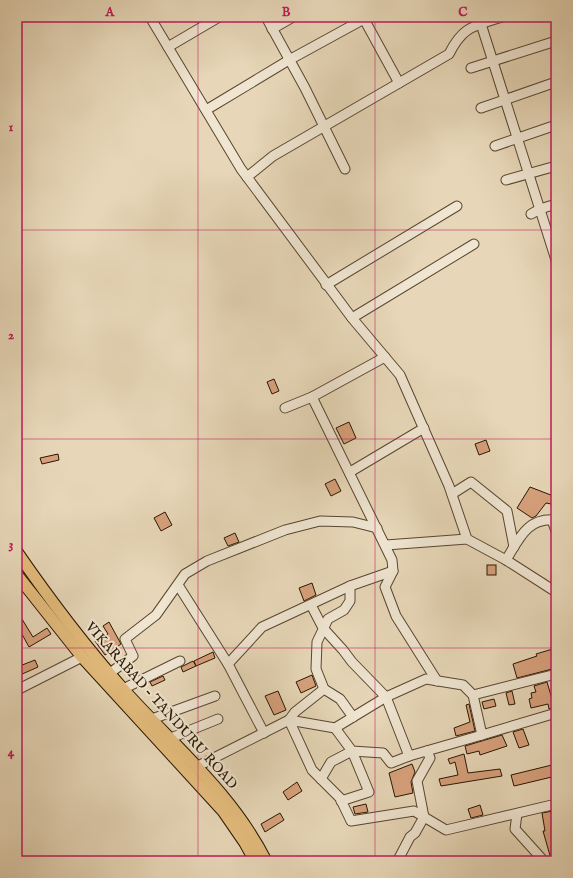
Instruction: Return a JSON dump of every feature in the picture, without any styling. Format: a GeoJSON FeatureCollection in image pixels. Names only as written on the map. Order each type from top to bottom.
{"type":"FeatureCollection","features":[{"type":"Feature","properties":{"kind":"main road","name":"VIKARABAD - TANDURU ROAD"},"geometry":{"type":"LineString","coordinates":[[17,552],[33,576],[86,645],[123,689],[198,766],[228,801],[254,838],[266,861]]}},
{"type":"Feature","properties":{"kind":"main road","name":"VIKARABAD - TANDURU ROAD"},"geometry":{"type":"LineString","coordinates":[[18,580],[82,657],[223,811],[245,843],[255,861]]}},
{"type":"Feature","properties":{"kind":"main road"},"geometry":{"type":"LineString","coordinates":[[173,758],[181,749]]}},
{"type":"Feature","properties":{"kind":"street"},"geometry":{"type":"LineString","coordinates":[[150,17],[246,177],[326,285],[400,375],[452,494],[467,539]]}},
{"type":"Feature","properties":{"kind":"street"},"geometry":{"type":"LineString","coordinates":[[168,47],[219,17]]}},
{"type":"Feature","properties":{"kind":"street"},"geometry":{"type":"LineString","coordinates":[[266,17],[305,88],[345,169]]}},
{"type":"Feature","properties":{"kind":"street"},"geometry":{"type":"LineString","coordinates":[[272,29],[293,17]]}},
{"type":"Feature","properties":{"kind":"street"},"geometry":{"type":"LineString","coordinates":[[246,177],[273,156],[449,54],[455,43],[469,28],[502,17]]}},
{"type":"Feature","properties":{"kind":"street"},"geometry":{"type":"LineString","coordinates":[[206,110],[289,60],[364,18],[399,83]]}},
{"type":"Feature","properties":{"kind":"street"},"geometry":{"type":"LineString","coordinates":[[480,24],[554,249],[556,260]]}},
{"type":"Feature","properties":{"kind":"street"},"geometry":{"type":"LineString","coordinates":[[471,68],[556,41]]}},
{"type":"Feature","properties":{"kind":"street"},"geometry":{"type":"LineString","coordinates":[[481,108],[504,98],[556,82]]}},
{"type":"Feature","properties":{"kind":"street"},"geometry":{"type":"LineString","coordinates":[[495,146],[556,124]]}},
{"type":"Feature","properties":{"kind":"street"},"geometry":{"type":"LineString","coordinates":[[506,180],[529,175],[556,166]]}},
{"type":"Feature","properties":{"kind":"street"},"geometry":{"type":"LineString","coordinates":[[531,214],[540,209],[556,204]]}},
{"type":"Feature","properties":{"kind":"street"},"geometry":{"type":"LineString","coordinates":[[326,285],[457,206]]}},
{"type":"Feature","properties":{"kind":"street"},"geometry":{"type":"LineString","coordinates":[[352,318],[474,244]]}},
{"type":"Feature","properties":{"kind":"street"},"geometry":{"type":"LineString","coordinates":[[285,408],[312,397],[385,357]]}},
{"type":"Feature","properties":{"kind":"street"},"geometry":{"type":"LineString","coordinates":[[312,397],[386,545],[392,560],[393,571],[385,587],[396,616],[437,681]]}},
{"type":"Feature","properties":{"kind":"street"},"geometry":{"type":"LineString","coordinates":[[350,472],[424,428]]}},
{"type":"Feature","properties":{"kind":"street"},"geometry":{"type":"LineString","coordinates":[[452,494],[471,482],[501,506],[507,512],[514,547]]}},
{"type":"Feature","properties":{"kind":"street"},"geometry":{"type":"LineString","coordinates":[[506,560],[524,532],[536,522],[553,518],[556,531]]}},
{"type":"Feature","properties":{"kind":"street"},"geometry":{"type":"LineString","coordinates":[[110,672],[133,656],[125,639],[156,615],[185,574],[207,561],[285,530],[320,522],[352,522],[377,528]]}},
{"type":"Feature","properties":{"kind":"street"},"geometry":{"type":"LineString","coordinates":[[386,545],[467,539],[506,560],[556,592]]}},
{"type":"Feature","properties":{"kind":"street"},"geometry":{"type":"LineString","coordinates":[[228,664],[262,627],[350,586],[393,571]]}},
{"type":"Feature","properties":{"kind":"street"},"geometry":{"type":"LineString","coordinates":[[18,580],[33,576]]}},
{"type":"Feature","properties":{"kind":"street"},"geometry":{"type":"LineString","coordinates":[[178,585],[228,664],[264,733]]}},
{"type":"Feature","properties":{"kind":"street"},"geometry":{"type":"LineString","coordinates":[[350,586],[350,601],[344,610],[328,619],[317,642],[316,669],[324,689],[340,699],[353,717]]}},
{"type":"Feature","properties":{"kind":"street"},"geometry":{"type":"LineString","coordinates":[[311,605],[323,628],[352,662],[386,697],[409,756]]}},
{"type":"Feature","properties":{"kind":"street"},"geometry":{"type":"LineString","coordinates":[[17,690],[82,657]]}},
{"type":"Feature","properties":{"kind":"street"},"geometry":{"type":"LineString","coordinates":[[123,689],[180,661]]}},
{"type":"Feature","properties":{"kind":"street"},"geometry":{"type":"LineString","coordinates":[[473,695],[556,674]]}},
{"type":"Feature","properties":{"kind":"street"},"geometry":{"type":"LineString","coordinates":[[289,720],[335,728],[386,697],[426,679],[463,685],[473,695],[482,735]]}},
{"type":"Feature","properties":{"kind":"street"},"geometry":{"type":"LineString","coordinates":[[198,766],[289,720],[295,712],[324,689]]}},
{"type":"Feature","properties":{"kind":"street"},"geometry":{"type":"LineString","coordinates":[[152,719],[216,696]]}},
{"type":"Feature","properties":{"kind":"street"},"geometry":{"type":"LineString","coordinates":[[321,779],[331,762],[352,751],[383,753],[391,763],[409,756],[556,712]]}},
{"type":"Feature","properties":{"kind":"street"},"geometry":{"type":"LineString","coordinates":[[171,738],[218,719]]}},
{"type":"Feature","properties":{"kind":"street"},"geometry":{"type":"LineString","coordinates":[[289,720],[312,770],[341,802],[351,821],[414,811],[446,830],[556,804]]}},
{"type":"Feature","properties":{"kind":"street"},"geometry":{"type":"LineString","coordinates":[[335,728],[352,751],[369,792],[341,802]]}},
{"type":"Feature","properties":{"kind":"street"},"geometry":{"type":"LineString","coordinates":[[399,861],[398,858],[424,817],[417,781],[430,758],[427,751]]}},
{"type":"Feature","properties":{"kind":"street"},"geometry":{"type":"LineString","coordinates":[[517,814],[515,829],[542,859],[542,861]]}},
{"type":"Feature","properties":{"kind":"building"},"geometry":{"type":"Polygon","coordinates":[[[274,379],[279,391],[272,394],[267,382],[274,379]]]}},
{"type":"Feature","properties":{"kind":"building"},"geometry":{"type":"Polygon","coordinates":[[[349,422],[356,438],[344,444],[336,428],[349,422]]]}},
{"type":"Feature","properties":{"kind":"building"},"geometry":{"type":"Polygon","coordinates":[[[486,440],[490,451],[479,455],[475,444],[486,440]]]}},
{"type":"Feature","properties":{"kind":"building"},"geometry":{"type":"Polygon","coordinates":[[[58,454],[59,460],[42,464],[40,458],[58,454]]]}},
{"type":"Feature","properties":{"kind":"building"},"geometry":{"type":"Polygon","coordinates":[[[335,479],[341,491],[331,496],[325,484],[335,479]]]}},
{"type":"Feature","properties":{"kind":"building"},"geometry":{"type":"Polygon","coordinates":[[[530,487],[556,497],[556,505],[546,503],[536,516],[532,518],[517,508],[530,487]]]}},
{"type":"Feature","properties":{"kind":"building"},"geometry":{"type":"Polygon","coordinates":[[[165,512],[172,525],[161,531],[154,518],[165,512]]]}},
{"type":"Feature","properties":{"kind":"building"},"geometry":{"type":"Polygon","coordinates":[[[235,533],[239,542],[228,546],[224,538],[235,533]]]}},
{"type":"Feature","properties":{"kind":"building"},"geometry":{"type":"Polygon","coordinates":[[[487,565],[496,565],[496,575],[487,575],[487,565]]]}},
{"type":"Feature","properties":{"kind":"building"},"geometry":{"type":"Polygon","coordinates":[[[312,583],[316,595],[304,601],[299,588],[312,583]]]}},
{"type":"Feature","properties":{"kind":"building"},"geometry":{"type":"Polygon","coordinates":[[[17,611],[33,637],[47,628],[51,634],[29,647],[17,625],[17,611]]]}},
{"type":"Feature","properties":{"kind":"building"},"geometry":{"type":"Polygon","coordinates":[[[109,622],[121,644],[105,655],[95,641],[108,634],[103,626],[109,622]]]}},
{"type":"Feature","properties":{"kind":"building"},"geometry":{"type":"Polygon","coordinates":[[[556,648],[556,668],[517,678],[513,664],[537,656],[536,654],[556,648]]]}},
{"type":"Feature","properties":{"kind":"building"},"geometry":{"type":"Polygon","coordinates":[[[213,652],[215,658],[196,666],[194,661],[213,652]]]}},
{"type":"Feature","properties":{"kind":"building"},"geometry":{"type":"Polygon","coordinates":[[[35,660],[38,667],[20,675],[17,667],[35,660]]]}},
{"type":"Feature","properties":{"kind":"building"},"geometry":{"type":"Polygon","coordinates":[[[193,661],[196,666],[183,672],[181,667],[193,661]]]}},
{"type":"Feature","properties":{"kind":"building"},"geometry":{"type":"Polygon","coordinates":[[[312,675],[316,686],[301,693],[296,682],[312,675]]]}},
{"type":"Feature","properties":{"kind":"building"},"geometry":{"type":"Polygon","coordinates":[[[163,676],[165,680],[152,686],[150,682],[163,676]]]}},
{"type":"Feature","properties":{"kind":"building"},"geometry":{"type":"Polygon","coordinates":[[[547,682],[552,699],[556,698],[556,707],[549,709],[548,704],[531,708],[529,699],[532,698],[531,693],[536,692],[534,686],[547,682]]]}},
{"type":"Feature","properties":{"kind":"building"},"geometry":{"type":"Polygon","coordinates":[[[278,691],[286,710],[274,715],[265,696],[278,691]]]}},
{"type":"Feature","properties":{"kind":"building"},"geometry":{"type":"Polygon","coordinates":[[[512,691],[515,704],[509,705],[506,693],[512,691]]]}},
{"type":"Feature","properties":{"kind":"building"},"geometry":{"type":"Polygon","coordinates":[[[494,699],[496,706],[484,709],[482,702],[494,699]]]}},
{"type":"Feature","properties":{"kind":"building"},"geometry":{"type":"Polygon","coordinates":[[[469,704],[475,731],[456,736],[454,728],[470,722],[466,705],[469,704]]]}},
{"type":"Feature","properties":{"kind":"building"},"geometry":{"type":"Polygon","coordinates":[[[523,729],[529,745],[519,748],[513,732],[523,729]]]}},
{"type":"Feature","properties":{"kind":"building"},"geometry":{"type":"Polygon","coordinates":[[[502,735],[507,746],[480,755],[479,751],[467,754],[465,746],[502,735]]]}},
{"type":"Feature","properties":{"kind":"building"},"geometry":{"type":"Polygon","coordinates":[[[464,754],[468,773],[500,769],[502,776],[441,786],[439,779],[458,775],[455,762],[450,764],[448,759],[464,754]]]}},
{"type":"Feature","properties":{"kind":"building"},"geometry":{"type":"Polygon","coordinates":[[[412,764],[415,772],[411,782],[413,793],[395,797],[389,773],[412,764]]]}},
{"type":"Feature","properties":{"kind":"building"},"geometry":{"type":"Polygon","coordinates":[[[556,764],[556,776],[514,786],[511,775],[556,764]]]}},
{"type":"Feature","properties":{"kind":"building"},"geometry":{"type":"Polygon","coordinates":[[[297,782],[302,791],[288,800],[283,792],[297,782]]]}},
{"type":"Feature","properties":{"kind":"building"},"geometry":{"type":"Polygon","coordinates":[[[366,804],[368,812],[355,814],[353,807],[366,804]]]}},
{"type":"Feature","properties":{"kind":"building"},"geometry":{"type":"Polygon","coordinates":[[[480,805],[483,815],[471,818],[468,809],[480,805]]]}},
{"type":"Feature","properties":{"kind":"building"},"geometry":{"type":"Polygon","coordinates":[[[553,811],[556,829],[556,857],[551,859],[543,831],[545,831],[542,813],[553,811]]]}},
{"type":"Feature","properties":{"kind":"building"},"geometry":{"type":"Polygon","coordinates":[[[280,813],[284,820],[265,832],[261,824],[280,813]]]}}]}
